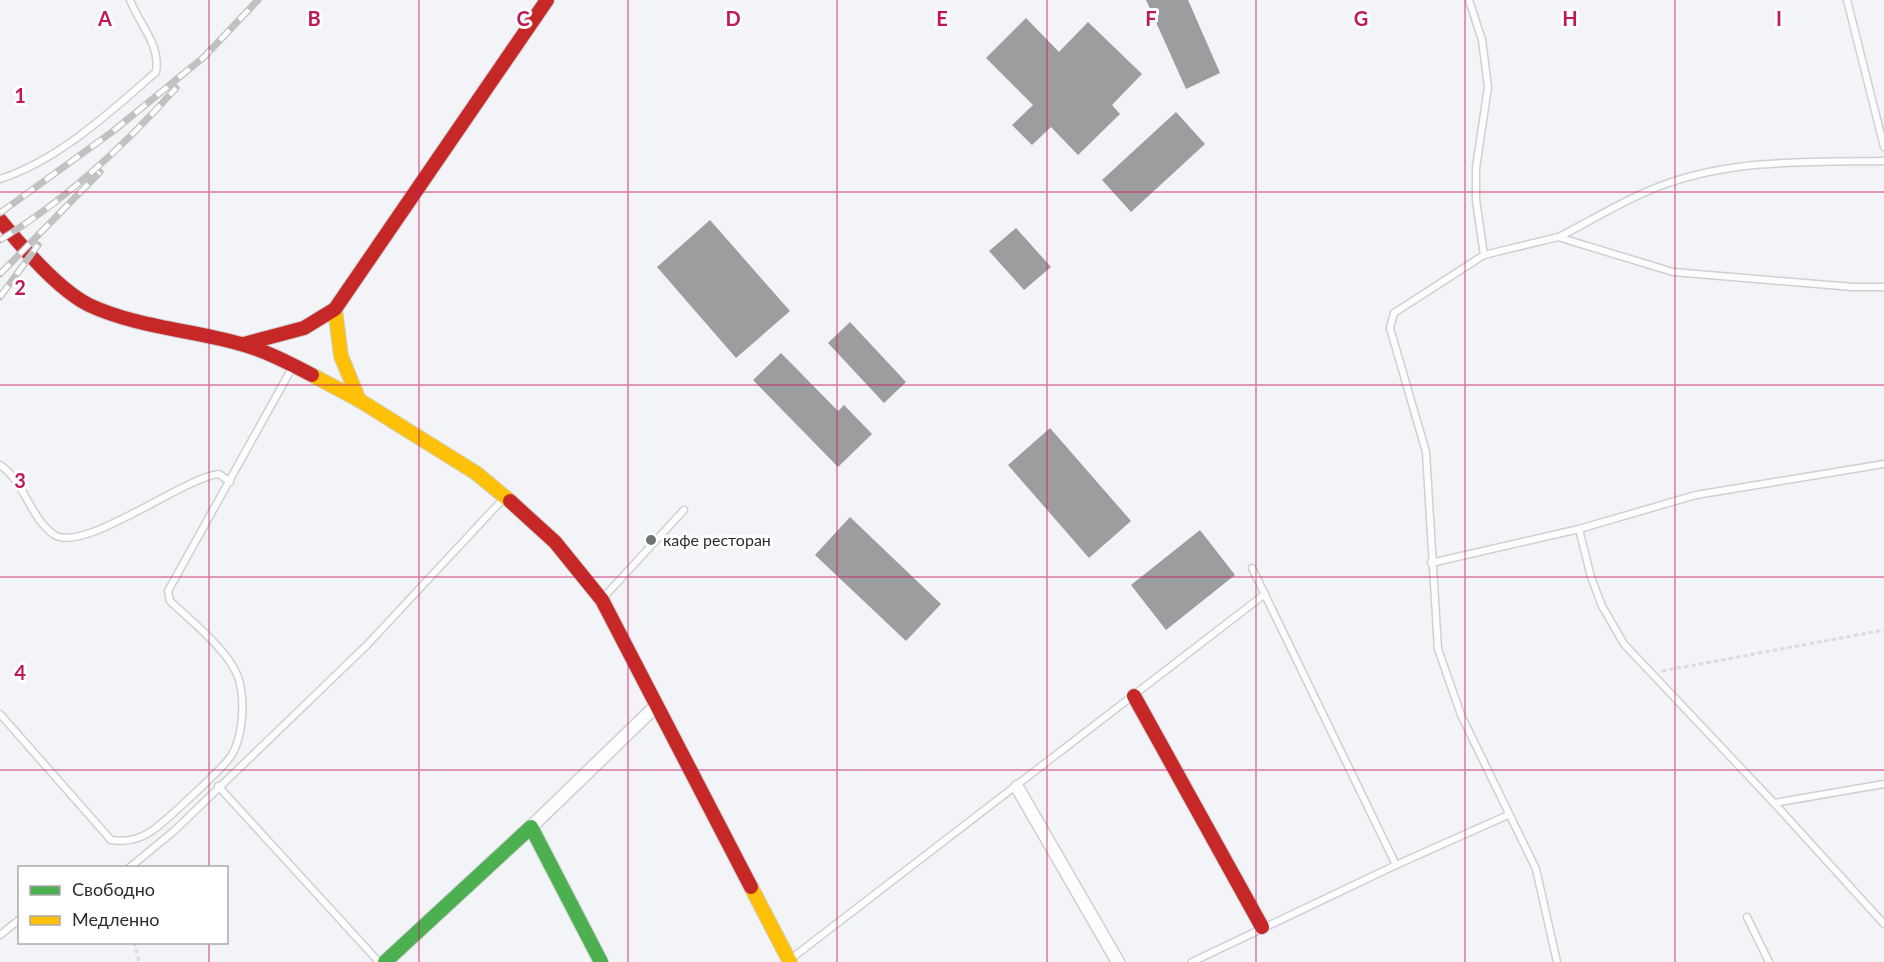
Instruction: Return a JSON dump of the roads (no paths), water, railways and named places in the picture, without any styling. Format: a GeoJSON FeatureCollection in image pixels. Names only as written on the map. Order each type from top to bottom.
{"type":"FeatureCollection","features":[{"type":"Feature","properties":{"kind":"street"},"geometry":{"type":"LineString","coordinates":[[242,344],[304,328],[335,309],[547,0]]}},
{"type":"Feature","properties":{"kind":"street"},"geometry":{"type":"LineString","coordinates":[[0,220],[24,250],[74,295],[89,305],[121,316],[242,344],[294,365],[359,400],[476,473],[506,496],[555,542],[602,600],[789,961]]}},
{"type":"Feature","properties":{"kind":"street"},"geometry":{"type":"LineString","coordinates":[[335,309],[341,356],[359,400]]}},
{"type":"Feature","properties":{"kind":"street"},"geometry":{"type":"LineString","coordinates":[[1134,696],[1262,927]]}},
{"type":"Feature","properties":{"kind":"street"},"geometry":{"type":"LineString","coordinates":[[385,962],[657,705]]}},
{"type":"Feature","properties":{"kind":"street"},"geometry":{"type":"LineString","coordinates":[[1017,787],[1118,962]]}},
{"type":"Feature","properties":{"kind":"street"},"geometry":{"type":"LineString","coordinates":[[531,826],[601,962]]}},
{"type":"Feature","properties":{"kind":"lane"},"geometry":{"type":"LineString","coordinates":[[0,179],[22,172],[66,144],[156,72],[159,58],[137,20],[130,0]]}},
{"type":"Feature","properties":{"kind":"lane"},"geometry":{"type":"LineString","coordinates":[[1469,0],[1482,40],[1488,87],[1476,168],[1476,201],[1484,255]]}},
{"type":"Feature","properties":{"kind":"lane"},"geometry":{"type":"LineString","coordinates":[[1847,0],[1884,147]]}},
{"type":"Feature","properties":{"kind":"lane"},"geometry":{"type":"LineString","coordinates":[[1557,962],[1536,868],[1508,815],[1461,715],[1438,649],[1426,452],[1390,328],[1394,313],[1484,255],[1558,237],[1643,193],[1700,175],[1753,165],[1884,161]]}},
{"type":"Feature","properties":{"kind":"lane"},"geometry":{"type":"LineString","coordinates":[[1558,237],[1673,272],[1884,287]]}},
{"type":"Feature","properties":{"kind":"lane"},"geometry":{"type":"LineString","coordinates":[[0,714],[111,840],[132,840],[151,832],[230,757],[239,735],[241,702],[237,673],[230,660],[170,601],[168,591],[294,365]]}},
{"type":"Feature","properties":{"kind":"lane"},"geometry":{"type":"LineString","coordinates":[[1431,563],[1579,529],[1696,495],[1884,464]]}},
{"type":"Feature","properties":{"kind":"lane"},"geometry":{"type":"LineString","coordinates":[[0,465],[20,486],[40,522],[55,536],[65,539],[82,536],[144,509],[201,478],[219,474],[230,482]]}},
{"type":"Feature","properties":{"kind":"lane"},"geometry":{"type":"LineString","coordinates":[[130,866],[174,831],[218,786],[367,645],[506,496]]}},
{"type":"Feature","properties":{"kind":"lane"},"geometry":{"type":"LineString","coordinates":[[602,600],[684,510]]}},
{"type":"Feature","properties":{"kind":"lane"},"geometry":{"type":"LineString","coordinates":[[1579,529],[1591,576],[1602,606],[1624,644],[1884,924]]}},
{"type":"Feature","properties":{"kind":"lane"},"geometry":{"type":"LineString","coordinates":[[1252,568],[1396,864]]}},
{"type":"Feature","properties":{"kind":"lane"},"geometry":{"type":"LineString","coordinates":[[789,961],[1265,594]]}},
{"type":"Feature","properties":{"kind":"lane"},"geometry":{"type":"LineString","coordinates":[[1774,803],[1884,784]]}},
{"type":"Feature","properties":{"kind":"lane"},"geometry":{"type":"LineString","coordinates":[[218,786],[379,962]]}},
{"type":"Feature","properties":{"kind":"lane"},"geometry":{"type":"LineString","coordinates":[[1192,962],[1396,864],[1508,815]]}},
{"type":"Feature","properties":{"kind":"lane"},"geometry":{"type":"LineString","coordinates":[[1747,917],[1769,962]]}},
{"type":"Feature","properties":{"kind":"lane"},"geometry":{"type":"LineString","coordinates":[[0,935],[18,921]]}},
{"type":"Feature","properties":{"kind":"railway"},"geometry":{"type":"LineString","coordinates":[[0,213],[112,132],[204,57],[258,0]]}},
{"type":"Feature","properties":{"kind":"railway"},"geometry":{"type":"LineString","coordinates":[[0,240],[48,207],[94,170],[176,88]]}},
{"type":"Feature","properties":{"kind":"railway"},"geometry":{"type":"LineString","coordinates":[[0,274],[100,172]]}},
{"type":"Feature","properties":{"kind":"railway"},"geometry":{"type":"LineString","coordinates":[[0,297],[38,245]]}},
{"type":"Feature","properties":{"kind":"place","name":"кафе ресторан"},"geometry":{"type":"Point","coordinates":[651,540]}}]}
